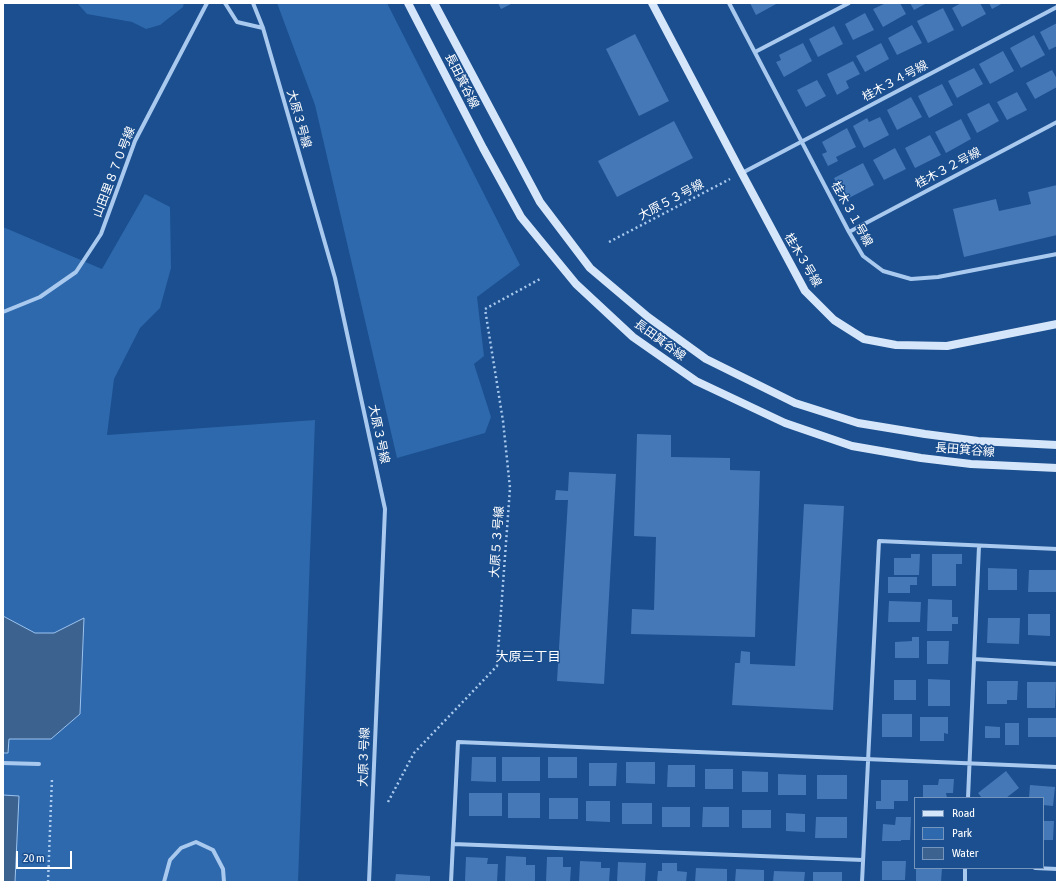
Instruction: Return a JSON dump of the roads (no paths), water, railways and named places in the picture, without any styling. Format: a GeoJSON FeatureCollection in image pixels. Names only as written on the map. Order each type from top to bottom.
{"type":"FeatureCollection","features":[{"type":"Feature","properties":{"kind":"street","name":"山田里８７０号線"},"geometry":{"type":"LineString","coordinates":[[3,312],[40,298],[76,272],[101,234],[135,141],[207,3]]}},
{"type":"Feature","properties":{"kind":"street"},"geometry":{"type":"LineString","coordinates":[[225,3],[237,22],[263,28]]}},
{"type":"Feature","properties":{"kind":"street","name":"大原３号線"},"geometry":{"type":"LineString","coordinates":[[253,3],[263,28],[335,278],[385,509],[369,882]]}},
{"type":"Feature","properties":{"kind":"street","name":"長田箕谷線"},"geometry":{"type":"LineString","coordinates":[[408,3],[483,148],[521,217],[576,284],[633,337],[696,381],[786,423],[852,446],[920,458],[971,464],[1057,468]]}},
{"type":"Feature","properties":{"kind":"street","name":"長田箕谷線"},"geometry":{"type":"LineString","coordinates":[[434,3],[540,202],[590,268],[648,317],[706,359],[795,402],[858,423],[978,441],[1057,444]]}},
{"type":"Feature","properties":{"kind":"street","name":"桂木３号線"},"geometry":{"type":"LineString","coordinates":[[652,3],[805,291],[834,320],[864,339],[896,345],[947,346],[1057,324]]}},
{"type":"Feature","properties":{"kind":"street","name":"桂木３１号線"},"geometry":{"type":"LineString","coordinates":[[729,3],[863,256],[883,271],[911,279],[938,277],[1057,254]]}},
{"type":"Feature","properties":{"kind":"street"},"geometry":{"type":"LineString","coordinates":[[755,52],[849,3]]}},
{"type":"Feature","properties":{"kind":"street","name":"桂木３４号線"},"geometry":{"type":"LineString","coordinates":[[741,173],[1057,7]]}},
{"type":"Feature","properties":{"kind":"street","name":"桂木３２号線"},"geometry":{"type":"LineString","coordinates":[[849,232],[1057,122]]}},
{"type":"Feature","properties":{"kind":"street"},"geometry":{"type":"LineString","coordinates":[[862,882],[879,542],[1057,549]]}},
{"type":"Feature","properties":{"kind":"street"},"geometry":{"type":"LineString","coordinates":[[968,797],[979,546]]}},
{"type":"Feature","properties":{"kind":"street"},"geometry":{"type":"LineString","coordinates":[[974,659],[1057,664]]}},
{"type":"Feature","properties":{"kind":"street"},"geometry":{"type":"LineString","coordinates":[[451,882],[458,742],[1057,767]]}},
{"type":"Feature","properties":{"kind":"street"},"geometry":{"type":"LineString","coordinates":[[3,763],[39,764]]}},
{"type":"Feature","properties":{"kind":"street"},"geometry":{"type":"LineString","coordinates":[[164,882],[170,860],[181,848],[196,842],[213,850],[223,869],[224,882]]}},
{"type":"Feature","properties":{"kind":"street"},"geometry":{"type":"LineString","coordinates":[[453,844],[863,860]]}},
{"type":"Feature","properties":{"kind":"street"},"geometry":{"type":"LineString","coordinates":[[1044,868],[1057,869]]}},
{"type":"Feature","properties":{"kind":"street"},"geometry":{"type":"LineString","coordinates":[[965,869],[965,882]]}},
{"type":"Feature","properties":{"kind":"water"},"geometry":{"type":"Polygon","coordinates":[[[3,616],[35,633],[54,633],[84,618],[80,714],[51,739],[9,739],[8,753],[3,753],[3,616]]]}},
{"type":"Feature","properties":{"kind":"water"},"geometry":{"type":"Polygon","coordinates":[[[3,795],[19,796],[15,882],[3,882],[3,795]]]}},
{"type":"Feature","properties":{"kind":"district","name":"大原三丁目"},"geometry":{"type":"Point","coordinates":[528,657]}}]}
